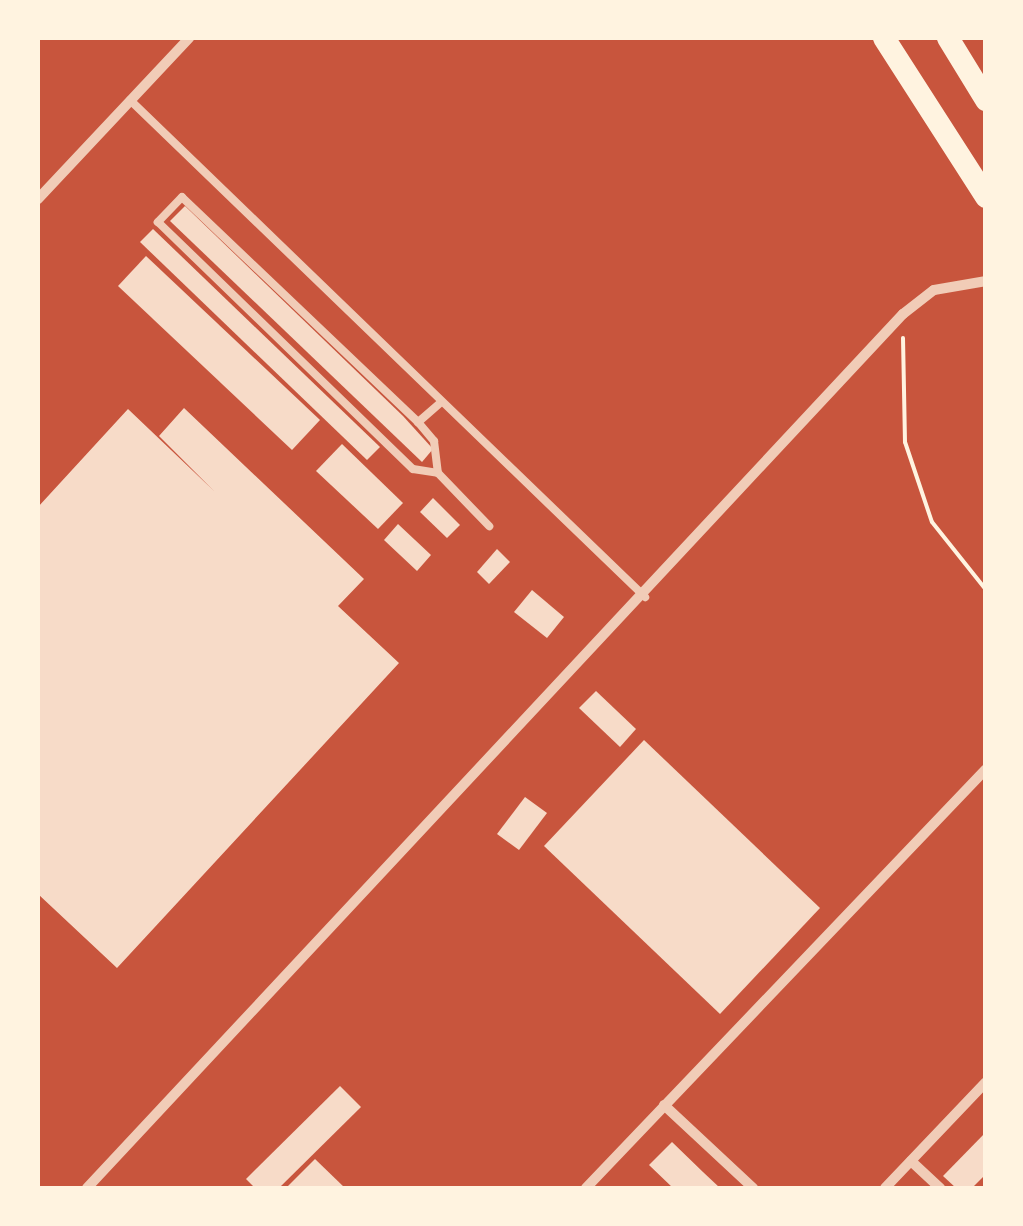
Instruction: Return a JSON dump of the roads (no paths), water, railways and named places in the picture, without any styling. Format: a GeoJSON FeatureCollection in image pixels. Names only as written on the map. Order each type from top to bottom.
{"type":"FeatureCollection","features":[{"type":"Feature","properties":{"kind":"highway"},"geometry":{"type":"LineString","coordinates":[[884,38],[986,196]]}},
{"type":"Feature","properties":{"kind":"highway"},"geometry":{"type":"LineString","coordinates":[[948,38],[986,100]]}},
{"type":"Feature","properties":{"kind":"street"},"geometry":{"type":"LineString","coordinates":[[38,199],[190,38]]}},
{"type":"Feature","properties":{"kind":"street"},"geometry":{"type":"LineString","coordinates":[[86,1188],[645,597],[902,314],[934,290],[986,282]]}},
{"type":"Feature","properties":{"kind":"street"},"geometry":{"type":"LineString","coordinates":[[586,1188],[986,768]]}},
{"type":"Feature","properties":{"kind":"street"},"geometry":{"type":"LineString","coordinates":[[885,1188],[986,1082]]}},
{"type":"Feature","properties":{"kind":"street"},"geometry":{"type":"LineString","coordinates":[[664,1105],[753,1188]]}},
{"type":"Feature","properties":{"kind":"street"},"geometry":{"type":"LineString","coordinates":[[911,1161],[940,1188]]}},
{"type":"Feature","properties":{"kind":"lane"},"geometry":{"type":"LineString","coordinates":[[130,100],[440,404],[645,597]]}},
{"type":"Feature","properties":{"kind":"lane"},"geometry":{"type":"LineString","coordinates":[[438,473],[434,441],[418,422],[182,197],[158,222],[414,469],[438,473],[489,526]]}},
{"type":"Feature","properties":{"kind":"lane"},"geometry":{"type":"LineString","coordinates":[[418,422],[440,404]]}}]}
